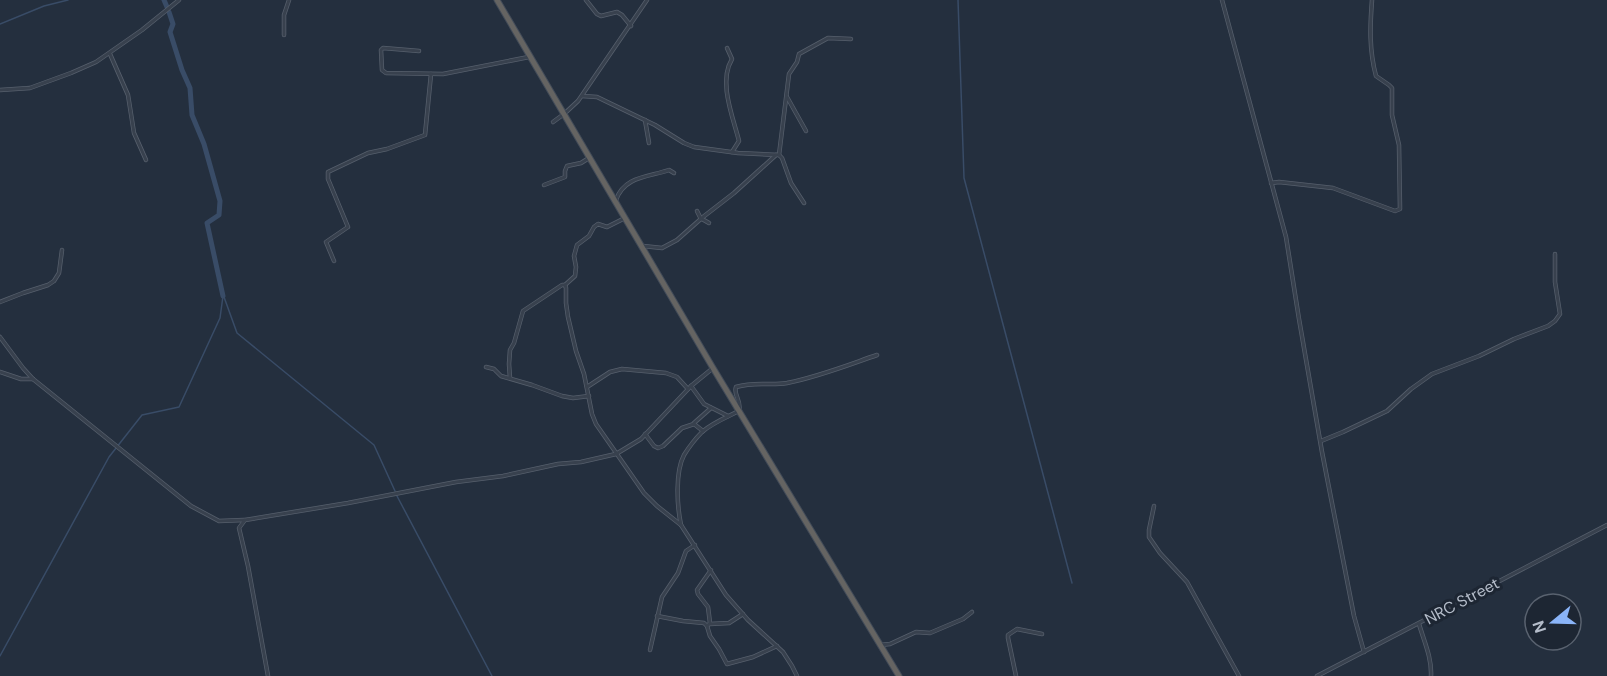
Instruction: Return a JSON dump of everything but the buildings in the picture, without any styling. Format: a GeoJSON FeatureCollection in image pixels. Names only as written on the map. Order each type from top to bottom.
{"type":"FeatureCollection","features":[{"type":"Feature","properties":{"kind":"highway"},"geometry":{"type":"LineString","coordinates":[[497,0],[713,368],[899,676]]}},
{"type":"Feature","properties":{"kind":"street"},"geometry":{"type":"LineString","coordinates":[[0,90],[30,88],[71,73],[110,54],[179,0]]}},
{"type":"Feature","properties":{"kind":"street"},"geometry":{"type":"LineString","coordinates":[[284,36],[284,15],[289,0]]}},
{"type":"Feature","properties":{"kind":"street"},"geometry":{"type":"LineString","coordinates":[[586,0],[597,14],[603,16],[617,12],[630,26]]}},
{"type":"Feature","properties":{"kind":"street"},"geometry":{"type":"LineString","coordinates":[[553,122],[574,106],[582,96],[647,0]]}},
{"type":"Feature","properties":{"kind":"street"},"geometry":{"type":"LineString","coordinates":[[1222,0],[1287,244],[1354,616],[1364,652]]}},
{"type":"Feature","properties":{"kind":"street"},"geometry":{"type":"LineString","coordinates":[[1271,183],[1329,187],[1395,211],[1400,209],[1399,145],[1392,115],[1392,88],[1376,76],[1371,54],[1369,39],[1372,0]]}},
{"type":"Feature","properties":{"kind":"street"},"geometry":{"type":"LineString","coordinates":[[641,245],[662,248],[677,240],[778,155],[782,139],[789,74],[799,54],[828,38],[851,39]]}},
{"type":"Feature","properties":{"kind":"street"},"geometry":{"type":"LineString","coordinates":[[419,51],[382,48],[382,70],[386,73],[456,72],[531,57]]}},
{"type":"Feature","properties":{"kind":"street"},"geometry":{"type":"LineString","coordinates":[[726,48],[732,59],[729,62],[725,84],[739,141],[732,152]]}},
{"type":"Feature","properties":{"kind":"street"},"geometry":{"type":"LineString","coordinates":[[110,54],[128,95],[134,133],[146,160]]}},
{"type":"Feature","properties":{"kind":"street"},"geometry":{"type":"LineString","coordinates":[[334,261],[326,242],[348,227],[328,179],[328,172],[368,153],[387,149],[425,135],[431,74]]}},
{"type":"Feature","properties":{"kind":"street"},"geometry":{"type":"LineString","coordinates":[[786,95],[806,131]]}},
{"type":"Feature","properties":{"kind":"street"},"geometry":{"type":"LineString","coordinates":[[582,96],[597,97],[693,147],[778,155],[782,158],[791,183],[804,203]]}},
{"type":"Feature","properties":{"kind":"street"},"geometry":{"type":"LineString","coordinates":[[645,120],[649,143]]}},
{"type":"Feature","properties":{"kind":"street"},"geometry":{"type":"LineString","coordinates":[[544,185],[565,177],[567,166],[581,163],[589,158]]}},
{"type":"Feature","properties":{"kind":"street"},"geometry":{"type":"LineString","coordinates":[[615,201],[619,191],[625,185],[648,174],[669,170],[674,173]]}},
{"type":"Feature","properties":{"kind":"street"},"geometry":{"type":"LineString","coordinates":[[697,211],[701,219],[709,223]]}},
{"type":"Feature","properties":{"kind":"street"},"geometry":{"type":"LineString","coordinates":[[510,378],[508,364],[510,350],[523,311],[565,285],[575,276],[575,251],[580,242],[589,236],[597,225],[602,224],[607,227],[625,218]]}},
{"type":"Feature","properties":{"kind":"street"},"geometry":{"type":"LineString","coordinates":[[0,302],[54,281],[60,273],[62,250]]}},
{"type":"Feature","properties":{"kind":"street"},"geometry":{"type":"LineString","coordinates":[[1321,441],[1384,412],[1414,386],[1437,371],[1479,356],[1551,324],[1560,314],[1555,282],[1555,254]]}},
{"type":"Feature","properties":{"kind":"street"},"geometry":{"type":"LineString","coordinates":[[565,285],[568,317],[596,424],[635,482],[652,502],[681,525],[726,595],[787,657],[797,676]]}},
{"type":"Feature","properties":{"kind":"street"},"geometry":{"type":"LineString","coordinates":[[0,337],[33,379],[191,506],[216,520],[230,521],[348,503],[456,482],[503,477],[616,454],[636,443],[713,368]]}},
{"type":"Feature","properties":{"kind":"street"},"geometry":{"type":"LineString","coordinates":[[681,525],[678,490],[682,460],[686,451],[703,431],[739,411],[740,404],[735,392],[736,387],[752,383],[781,384],[803,380],[877,355]]}},
{"type":"Feature","properties":{"kind":"street"},"geometry":{"type":"LineString","coordinates":[[486,367],[494,369],[501,376],[567,398],[589,396]]}},
{"type":"Feature","properties":{"kind":"street"},"geometry":{"type":"LineString","coordinates":[[587,387],[610,372],[622,369],[666,373],[677,377],[704,404],[728,416]]}},
{"type":"Feature","properties":{"kind":"street"},"geometry":{"type":"LineString","coordinates":[[0,372],[21,379],[33,379]]}},
{"type":"Feature","properties":{"kind":"street"},"geometry":{"type":"LineString","coordinates":[[645,434],[656,447],[660,448],[682,428],[694,424],[711,408]]}},
{"type":"Feature","properties":{"kind":"street"},"geometry":{"type":"LineString","coordinates":[[694,424],[703,431]]}},
{"type":"Feature","properties":{"kind":"street"},"geometry":{"type":"LineString","coordinates":[[1154,506],[1149,530],[1150,539],[1187,582],[1239,676]]}},
{"type":"Feature","properties":{"kind":"street"},"geometry":{"type":"LineString","coordinates":[[239,528],[245,520]]}},
{"type":"Feature","properties":{"kind":"street"},"geometry":{"type":"LineString","coordinates":[[230,521],[239,528],[268,676]]}},
{"type":"Feature","properties":{"kind":"street","name":"NRC Street"},"geometry":{"type":"LineString","coordinates":[[1317,676],[1607,525]]}},
{"type":"Feature","properties":{"kind":"street"},"geometry":{"type":"LineString","coordinates":[[650,650],[662,597],[678,573],[686,551],[695,545]]}},
{"type":"Feature","properties":{"kind":"street"},"geometry":{"type":"LineString","coordinates":[[711,570],[697,590],[708,607],[710,636],[727,664],[753,657],[777,646]]}},
{"type":"Feature","properties":{"kind":"street"},"geometry":{"type":"LineString","coordinates":[[880,645],[890,644],[916,632],[930,633],[963,619],[972,612]]}},
{"type":"Feature","properties":{"kind":"street"},"geometry":{"type":"LineString","coordinates":[[657,616],[709,625],[729,623],[743,614]]}},
{"type":"Feature","properties":{"kind":"street"},"geometry":{"type":"LineString","coordinates":[[1419,624],[1429,654],[1431,676]]}},
{"type":"Feature","properties":{"kind":"street"},"geometry":{"type":"LineString","coordinates":[[1016,676],[1008,635],[1017,629],[1042,634]]}},
{"type":"Feature","properties":{"kind":"waterway"},"geometry":{"type":"LineString","coordinates":[[0,24],[44,6],[68,0]]}},
{"type":"Feature","properties":{"kind":"waterway"},"geometry":{"type":"LineString","coordinates":[[164,0],[167,7]]}},
{"type":"Feature","properties":{"kind":"waterway"},"geometry":{"type":"LineString","coordinates":[[958,0],[964,178],[1072,583]]}},
{"type":"Feature","properties":{"kind":"waterway"},"geometry":{"type":"LineString","coordinates":[[169,12],[173,24],[170,32],[190,88],[192,115],[204,144],[220,201],[219,215],[207,223],[223,296]]}},
{"type":"Feature","properties":{"kind":"waterway"},"geometry":{"type":"LineString","coordinates":[[0,656],[109,457],[142,415],[179,407],[220,318],[223,296]]}},
{"type":"Feature","properties":{"kind":"waterway"},"geometry":{"type":"LineString","coordinates":[[224,297],[237,333],[374,445],[395,491]]}},
{"type":"Feature","properties":{"kind":"waterway"},"geometry":{"type":"LineString","coordinates":[[397,496],[492,676]]}}]}
